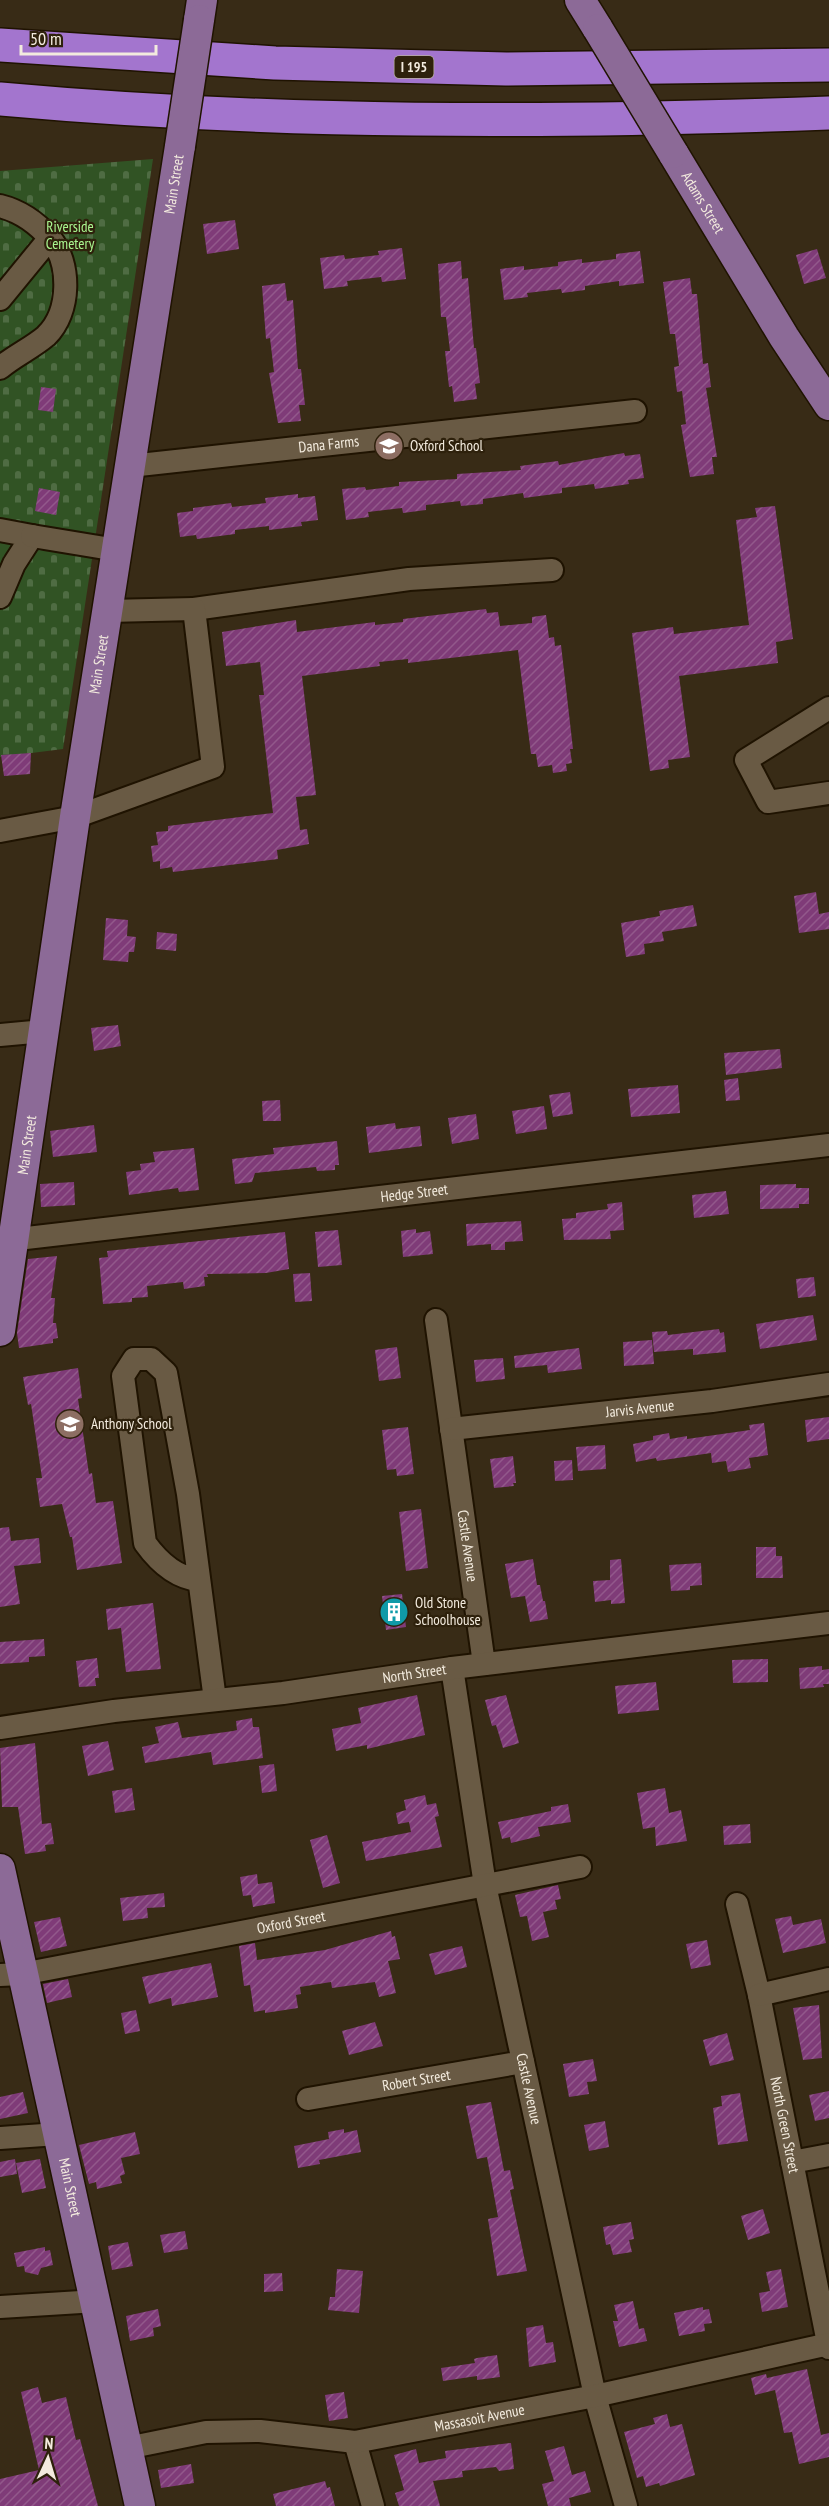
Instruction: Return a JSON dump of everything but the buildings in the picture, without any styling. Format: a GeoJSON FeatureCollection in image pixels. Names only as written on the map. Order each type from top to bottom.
{"type":"FeatureCollection","features":[{"type":"Feature","properties":{"kind":"highway","name":"I 195"},"geometry":{"type":"LineString","coordinates":[[0,45],[275,63],[483,69],[829,65]]}},
{"type":"Feature","properties":{"kind":"highway"},"geometry":{"type":"LineString","coordinates":[[0,99],[162,110],[416,119],[672,118],[829,113]]}},
{"type":"Feature","properties":{"kind":"main road","name":"Adams Street"},"geometry":{"type":"LineString","coordinates":[[580,0],[784,337],[829,405]]}},
{"type":"Feature","properties":{"kind":"main road","name":"Main Street"},"geometry":{"type":"LineString","coordinates":[[0,1331],[7,1240],[44,1031],[75,817],[201,10]]}},
{"type":"Feature","properties":{"kind":"main road","name":"Main Street"},"geometry":{"type":"LineString","coordinates":[[0,1869],[11,1974],[58,2134],[97,2301],[140,2506]]}},
{"type":"Feature","properties":{"kind":"street"},"geometry":{"type":"LineString","coordinates":[[0,206],[18,212],[39,225],[58,248],[65,280],[64,298],[57,322],[46,335],[0,368]]}},
{"type":"Feature","properties":{"kind":"street"},"geometry":{"type":"LineString","coordinates":[[0,299],[50,238]]}},
{"type":"Feature","properties":{"kind":"street","name":"Dana Farms"},"geometry":{"type":"LineString","coordinates":[[130,466],[635,411]]}},
{"type":"Feature","properties":{"kind":"street"},"geometry":{"type":"LineString","coordinates":[[0,530],[117,550]]}},
{"type":"Feature","properties":{"kind":"street"},"geometry":{"type":"LineString","coordinates":[[0,597],[14,564],[32,536]]}},
{"type":"Feature","properties":{"kind":"street"},"geometry":{"type":"LineString","coordinates":[[108,611],[194,609],[409,579],[552,570]]}},
{"type":"Feature","properties":{"kind":"street"},"geometry":{"type":"LineString","coordinates":[[0,831],[75,817],[213,767],[194,609]]}},
{"type":"Feature","properties":{"kind":"street"},"geometry":{"type":"LineString","coordinates":[[829,708],[746,760],[768,802],[829,793]]}},
{"type":"Feature","properties":{"kind":"street"},"geometry":{"type":"LineString","coordinates":[[0,1035],[44,1031]]}},
{"type":"Feature","properties":{"kind":"street","name":"Hedge Street"},"geometry":{"type":"LineString","coordinates":[[7,1240],[829,1145]]}},
{"type":"Feature","properties":{"kind":"street","name":"Castle Avenue"},"geometry":{"type":"LineString","coordinates":[[436,1320],[484,1664]]}},
{"type":"Feature","properties":{"kind":"street"},"geometry":{"type":"LineString","coordinates":[[199,1580],[187,1579],[157,1559],[145,1543],[123,1376],[134,1359],[152,1359],[166,1372],[188,1494],[215,1700]]}},
{"type":"Feature","properties":{"kind":"street","name":"Jarvis Avenue"},"geometry":{"type":"LineString","coordinates":[[451,1429],[712,1401],[829,1383]]}},
{"type":"Feature","properties":{"kind":"street","name":"North Street"},"geometry":{"type":"LineString","coordinates":[[0,1728],[452,1668],[829,1623]]}},
{"type":"Feature","properties":{"kind":"street","name":"Castle Avenue"},"geometry":{"type":"LineString","coordinates":[[452,1668],[485,1885],[595,2396],[626,2506]]}},
{"type":"Feature","properties":{"kind":"street","name":"Oxford Street"},"geometry":{"type":"LineString","coordinates":[[11,1974],[580,1867]]}},
{"type":"Feature","properties":{"kind":"street","name":"North Green Street"},"geometry":{"type":"LineString","coordinates":[[737,1904],[759,1995],[829,2345]]}},
{"type":"Feature","properties":{"kind":"street"},"geometry":{"type":"LineString","coordinates":[[759,1995],[829,1979]]}},
{"type":"Feature","properties":{"kind":"street","name":"Robert Street"},"geometry":{"type":"LineString","coordinates":[[308,2099],[523,2062]]}},
{"type":"Feature","properties":{"kind":"street"},"geometry":{"type":"LineString","coordinates":[[0,2138],[58,2134]]}},
{"type":"Feature","properties":{"kind":"street"},"geometry":{"type":"LineString","coordinates":[[792,2162],[829,2155]]}},
{"type":"Feature","properties":{"kind":"street"},"geometry":{"type":"LineString","coordinates":[[0,2307],[97,2301]]}},
{"type":"Feature","properties":{"kind":"street","name":"Massasoit Avenue"},"geometry":{"type":"LineString","coordinates":[[127,2448],[206,2432],[260,2431],[355,2442],[595,2396],[829,2345]]}},
{"type":"Feature","properties":{"kind":"street"},"geometry":{"type":"LineString","coordinates":[[355,2442],[373,2506]]}},
{"type":"Feature","properties":{"kind":"green space","name":"Riverside Cemetery"},"geometry":{"type":"Polygon","coordinates":[[[153,159],[63,749],[0,757],[0,171],[153,159]]]}},
{"type":"Feature","properties":{"kind":"place","name":"Oxford School"},"geometry":{"type":"Point","coordinates":[389,446]}},
{"type":"Feature","properties":{"kind":"place","name":"Anthony School"},"geometry":{"type":"Point","coordinates":[70,1424]}},
{"type":"Feature","properties":{"kind":"place","name":"Old Stone Schoolhouse"},"geometry":{"type":"Point","coordinates":[394,1612]}}]}
